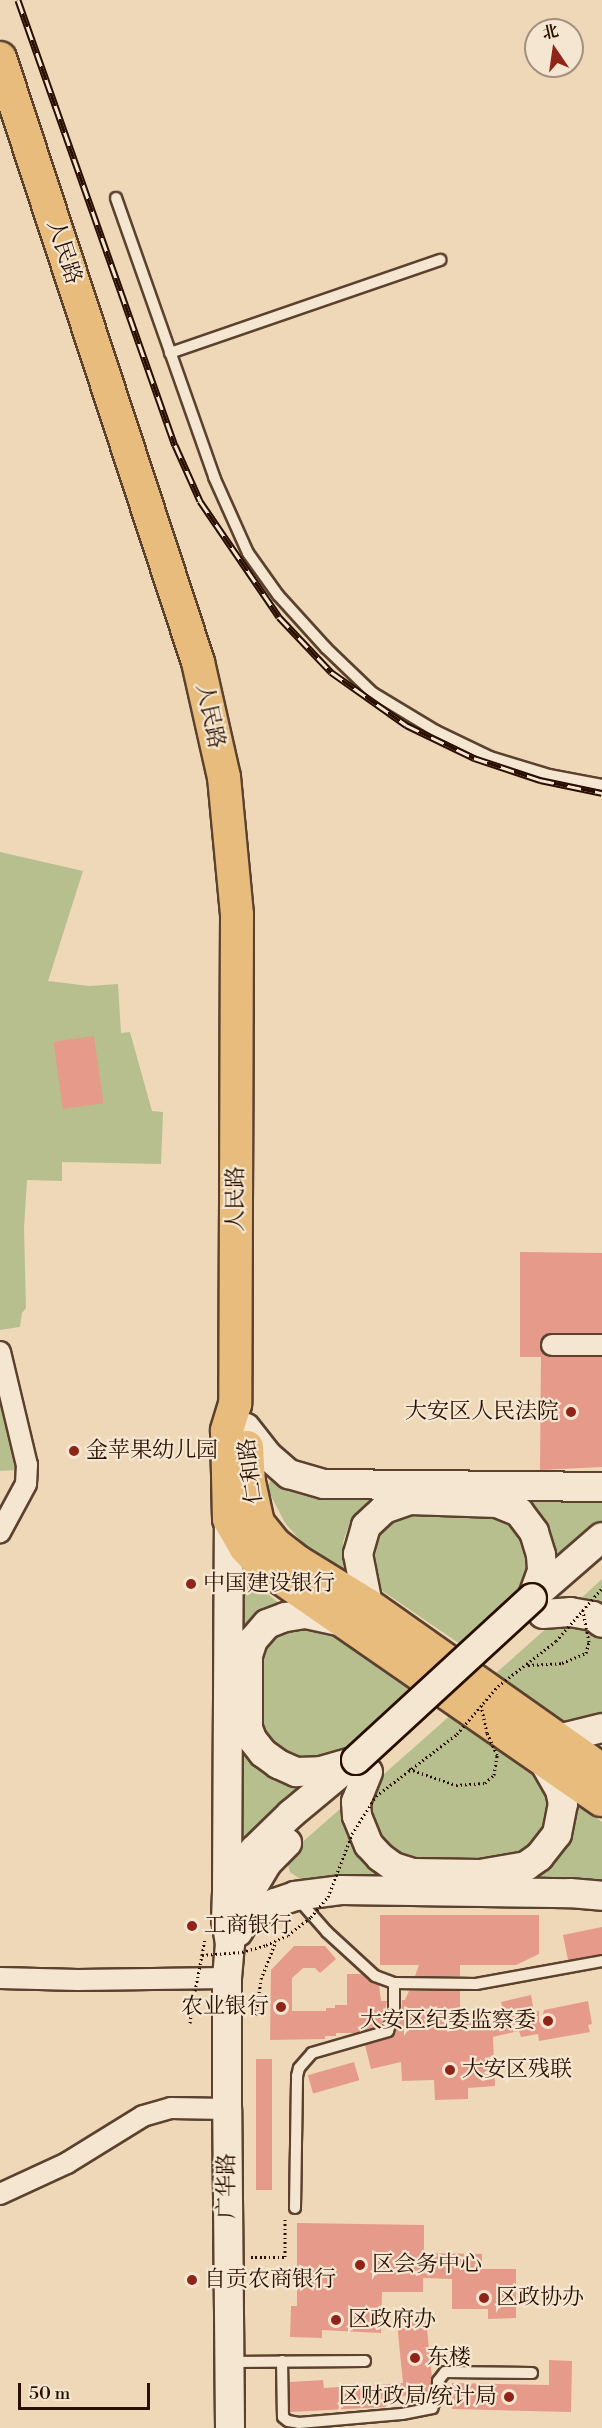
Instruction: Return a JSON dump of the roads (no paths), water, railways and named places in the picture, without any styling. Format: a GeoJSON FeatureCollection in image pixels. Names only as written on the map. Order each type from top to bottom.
{"type":"FeatureCollection","features":[{"type":"Feature","properties":{"kind":"main road","name":"人民路"},"geometry":{"type":"LineString","coordinates":[[0,58],[198,662],[224,777],[237,915],[241,1416]]}},
{"type":"Feature","properties":{"kind":"main road"},"geometry":{"type":"LineString","coordinates":[[241,1416],[268,1456],[289,1474],[324,1484],[602,1487]]}},
{"type":"Feature","properties":{"kind":"main road","name":"仁和路"},"geometry":{"type":"LineString","coordinates":[[241,1416],[227,1431],[229,1519],[245,1547],[262,1565],[359,1615]]}},
{"type":"Feature","properties":{"kind":"main road","name":"仁和路"},"geometry":{"type":"LineString","coordinates":[[241,1416],[249,1482],[258,1523],[274,1544],[359,1615],[550,1749],[602,1800]]}},
{"type":"Feature","properties":{"kind":"main road"},"geometry":{"type":"LineString","coordinates":[[362,1766],[296,1772],[263,1754],[252,1739],[248,1728],[248,1655],[253,1640],[267,1624],[285,1617],[305,1614],[359,1615],[358,1554],[366,1526],[384,1509],[410,1500],[497,1503],[519,1512],[534,1532],[541,1555],[542,1571],[538,1606]]}},
{"type":"Feature","properties":{"kind":"main road"},"geometry":{"type":"LineString","coordinates":[[229,1519],[226,1920],[237,1933]]}},
{"type":"Feature","properties":{"kind":"main road"},"geometry":{"type":"LineString","coordinates":[[237,1933],[254,1885],[268,1862],[362,1766],[538,1606],[602,1538]]}},
{"type":"Feature","properties":{"kind":"main road"},"geometry":{"type":"LineString","coordinates":[[538,1606],[602,1561]]}},
{"type":"Feature","properties":{"kind":"main road"},"geometry":{"type":"LineString","coordinates":[[538,1606],[592,1617]]}},
{"type":"Feature","properties":{"kind":"main road"},"geometry":{"type":"LineString","coordinates":[[362,1766],[356,1802],[357,1816],[369,1845],[380,1857],[394,1867],[413,1873],[480,1874],[526,1866],[539,1857],[557,1834],[563,1804],[550,1749],[602,1728]]}},
{"type":"Feature","properties":{"kind":"main road","name":"仁和路"},"geometry":{"type":"LineString","coordinates":[[550,1749],[602,1770]]}},
{"type":"Feature","properties":{"kind":"main road"},"geometry":{"type":"LineString","coordinates":[[227,1894],[236,1872],[254,1850],[291,1814],[362,1766]]}},
{"type":"Feature","properties":{"kind":"main road"},"geometry":{"type":"LineString","coordinates":[[237,1933],[275,1903],[295,1896],[341,1890],[570,1893],[602,1896]]}},
{"type":"Feature","properties":{"kind":"main road","name":"广华路"},"geometry":{"type":"LineString","coordinates":[[230,2428],[227,1978],[237,1933]]}},
{"type":"Feature","properties":{"kind":"street"},"geometry":{"type":"LineString","coordinates":[[552,1345],[602,1345]]}},
{"type":"Feature","properties":{"kind":"street"},"geometry":{"type":"LineString","coordinates":[[0,1352],[27,1465],[26,1484],[0,1532]]}},
{"type":"Feature","properties":{"kind":"street"},"geometry":{"type":"LineString","coordinates":[[0,1978],[227,1978]]}},
{"type":"Feature","properties":{"kind":"street"},"geometry":{"type":"LineString","coordinates":[[0,2194],[67,2163],[143,2116],[171,2108],[227,2109]]}},
{"type":"Feature","properties":{"kind":"lane"},"geometry":{"type":"LineString","coordinates":[[116,198],[214,477],[248,552],[278,595],[326,648],[373,693],[435,731],[490,757],[549,775],[602,785]]}},
{"type":"Feature","properties":{"kind":"lane"},"geometry":{"type":"LineString","coordinates":[[170,353],[440,260]]}},
{"type":"Feature","properties":{"kind":"lane"},"geometry":{"type":"LineString","coordinates":[[295,1896],[327,1932],[375,1976],[394,1983],[476,1984],[602,1961]]}},
{"type":"Feature","properties":{"kind":"lane"},"geometry":{"type":"LineString","coordinates":[[295,2208],[299,2068],[312,2053],[388,2031],[394,2013],[394,1983]]}},
{"type":"Feature","properties":{"kind":"lane"},"geometry":{"type":"LineString","coordinates":[[282,2361],[283,2416],[288,2421],[299,2423],[402,2414],[432,2408],[437,2397],[438,2381],[445,2372],[532,2373]]}},
{"type":"Feature","properties":{"kind":"lane"},"geometry":{"type":"LineString","coordinates":[[230,2362],[365,2361]]}},
{"type":"Feature","properties":{"kind":"railway"},"geometry":{"type":"LineString","coordinates":[[18,0],[175,445],[200,501],[279,617],[331,672],[406,725],[474,758],[540,780],[602,793]]}},
{"type":"Feature","properties":{"kind":"place","name":"大安区人民法院"},"geometry":{"type":"Point","coordinates":[571,1412]}},
{"type":"Feature","properties":{"kind":"place","name":"金苹果幼儿园"},"geometry":{"type":"Point","coordinates":[74,1451]}},
{"type":"Feature","properties":{"kind":"place","name":"中国建设银行"},"geometry":{"type":"Point","coordinates":[191,1584]}},
{"type":"Feature","properties":{"kind":"place","name":"工商银行"},"geometry":{"type":"Point","coordinates":[192,1926]}},
{"type":"Feature","properties":{"kind":"place","name":"农业银行"},"geometry":{"type":"Point","coordinates":[281,2007]}},
{"type":"Feature","properties":{"kind":"place","name":"大安区纪委监察委"},"geometry":{"type":"Point","coordinates":[548,2021]}},
{"type":"Feature","properties":{"kind":"place","name":"大安区残联"},"geometry":{"type":"Point","coordinates":[450,2070]}},
{"type":"Feature","properties":{"kind":"place","name":"区会务中心"},"geometry":{"type":"Point","coordinates":[360,2265]}},
{"type":"Feature","properties":{"kind":"place","name":"自贡农商银行"},"geometry":{"type":"Point","coordinates":[192,2280]}},
{"type":"Feature","properties":{"kind":"place","name":"区政协办"},"geometry":{"type":"Point","coordinates":[484,2298]}},
{"type":"Feature","properties":{"kind":"place","name":"区政府办"},"geometry":{"type":"Point","coordinates":[336,2320]}},
{"type":"Feature","properties":{"kind":"place","name":"东楼"},"geometry":{"type":"Point","coordinates":[415,2358]}},
{"type":"Feature","properties":{"kind":"place","name":"区财政局/统计局"},"geometry":{"type":"Point","coordinates":[509,2397]}}]}
